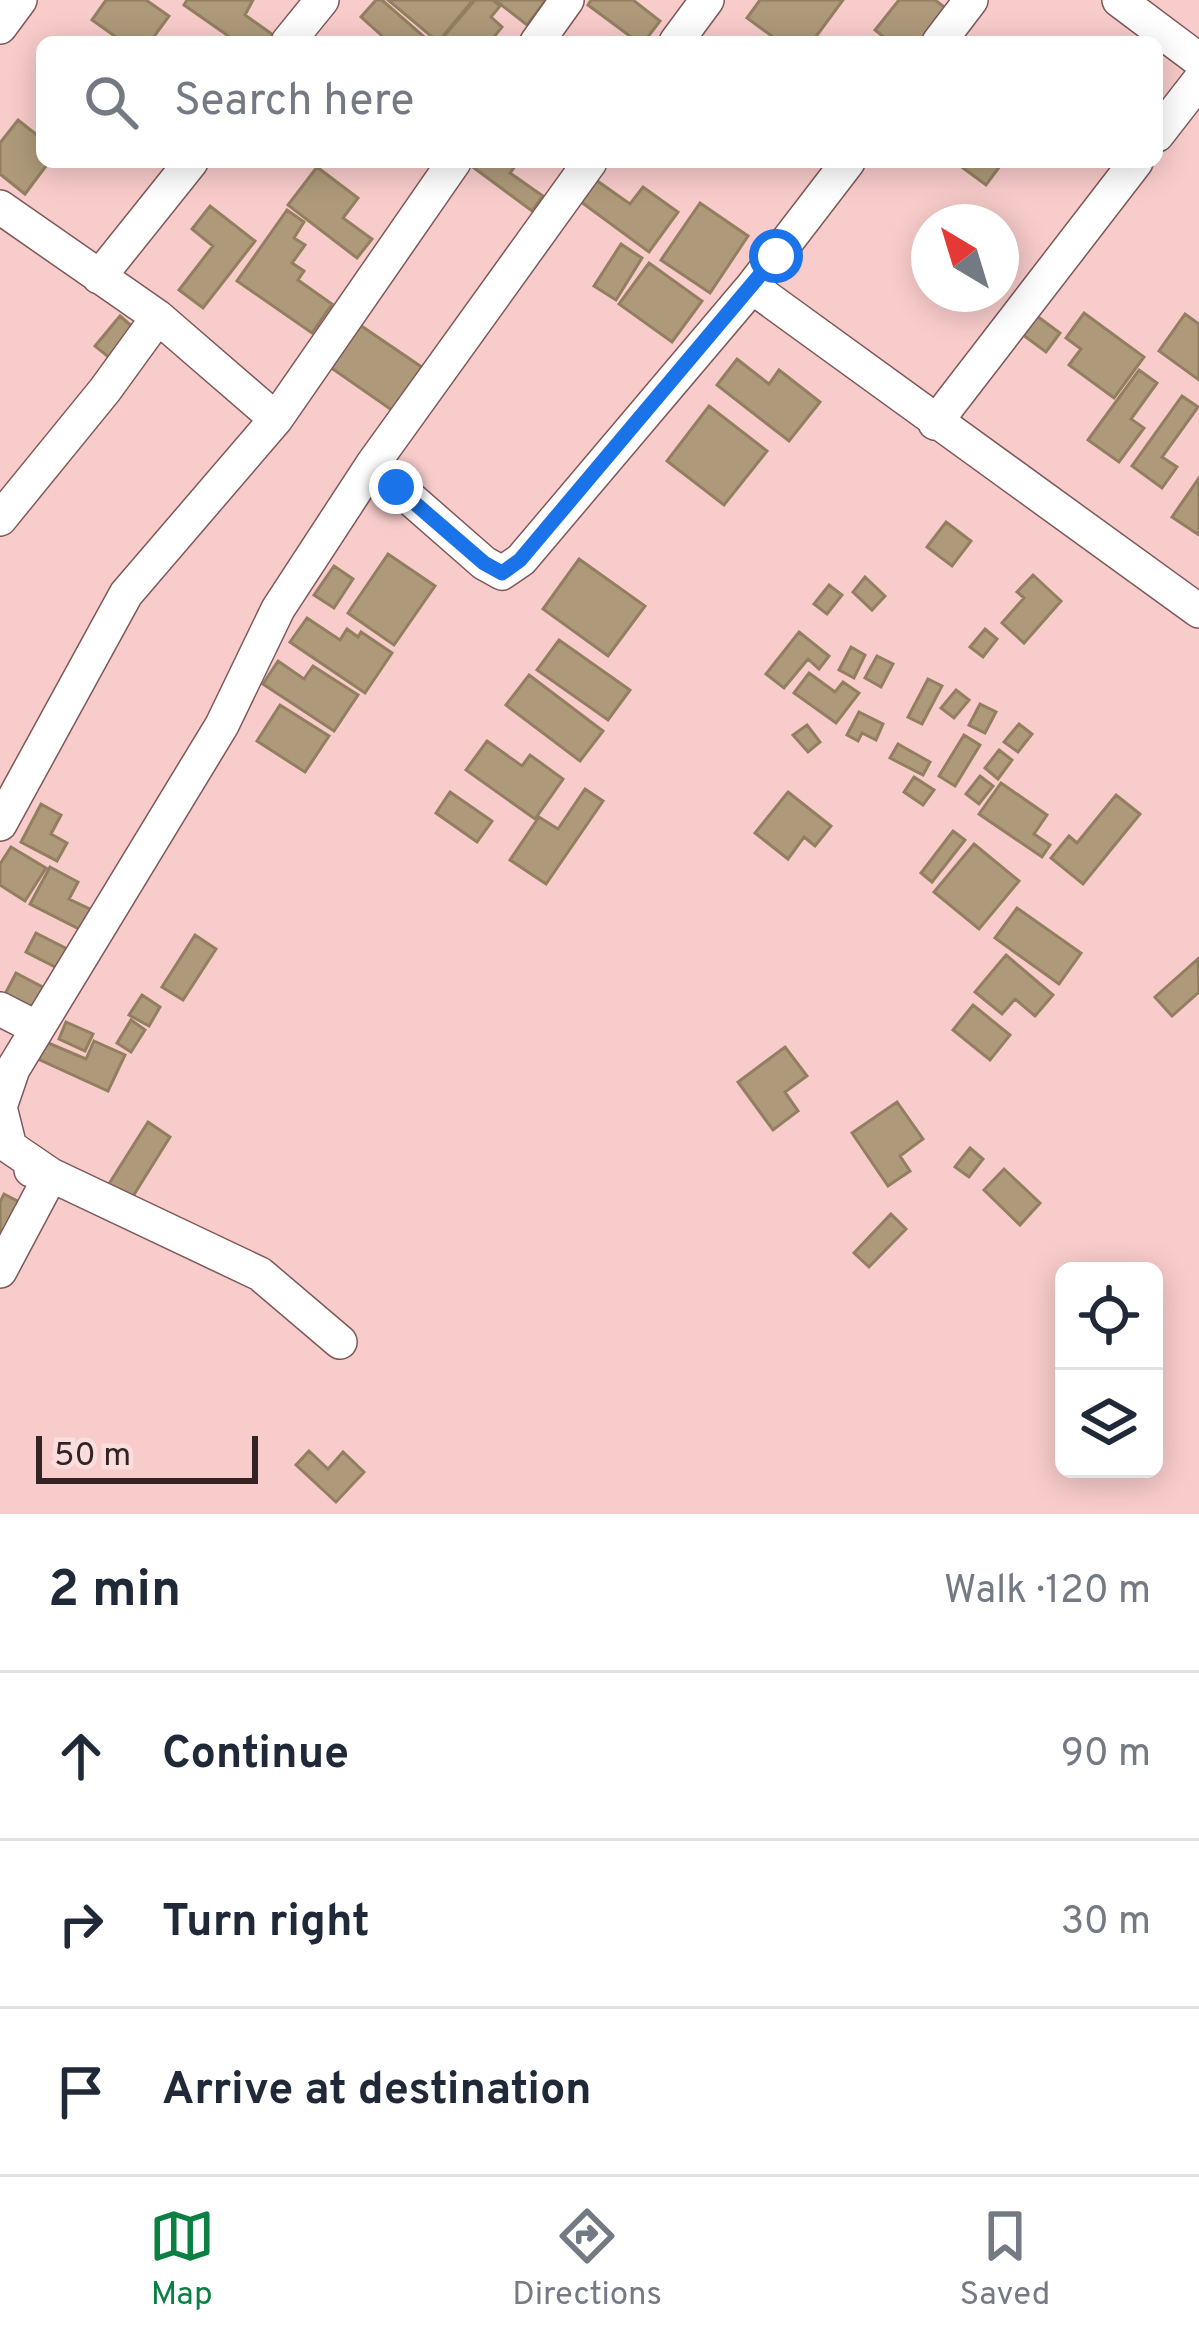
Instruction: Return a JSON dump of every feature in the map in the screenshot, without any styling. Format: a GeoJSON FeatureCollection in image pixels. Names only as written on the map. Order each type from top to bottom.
{"type":"FeatureCollection","features":[{"type":"Feature","properties":{"kind":"street"},"geometry":{"type":"LineString","coordinates":[[0,27],[20,0]]}},
{"type":"Feature","properties":{"kind":"street"},"geometry":{"type":"LineString","coordinates":[[293,36],[322,0]]}},
{"type":"Feature","properties":{"kind":"street"},"geometry":{"type":"LineString","coordinates":[[541,36],[567,0]]}},
{"type":"Feature","properties":{"kind":"street"},"geometry":{"type":"LineString","coordinates":[[680,36],[707,0]]}},
{"type":"Feature","properties":{"kind":"street"},"geometry":{"type":"LineString","coordinates":[[944,36],[971,0]]}},
{"type":"Feature","properties":{"kind":"street"},"geometry":{"type":"LineString","coordinates":[[1119,0],[1199,60]]}},
{"type":"Feature","properties":{"kind":"street"},"geometry":{"type":"LineString","coordinates":[[1163,127],[1199,81]]}},
{"type":"Feature","properties":{"kind":"street"},"geometry":{"type":"LineString","coordinates":[[98,277],[186,168]]}},
{"type":"Feature","properties":{"kind":"street"},"geometry":{"type":"LineString","coordinates":[[0,824],[126,594],[276,419],[450,168]]}},
{"type":"Feature","properties":{"kind":"street"},"geometry":{"type":"LineString","coordinates":[[340,1342],[260,1274],[51,1175],[10,1147],[0,1108],[13,1069],[222,725],[278,610],[372,466],[586,168]]}},
{"type":"Feature","properties":{"kind":"street"},"geometry":{"type":"LineString","coordinates":[[372,466],[484,563],[502,573],[520,560],[752,287],[843,168]]}},
{"type":"Feature","properties":{"kind":"street"},"geometry":{"type":"LineString","coordinates":[[934,423],[1131,168]]}},
{"type":"Feature","properties":{"kind":"street"},"geometry":{"type":"LineString","coordinates":[[0,207],[158,317],[276,419]]}},
{"type":"Feature","properties":{"kind":"street"},"geometry":{"type":"LineString","coordinates":[[752,287],[1199,611]]}},
{"type":"Feature","properties":{"kind":"street"},"geometry":{"type":"LineString","coordinates":[[0,519],[158,317]]}},
{"type":"Feature","properties":{"kind":"street"},"geometry":{"type":"LineString","coordinates":[[0,1009],[37,1028]]}},
{"type":"Feature","properties":{"kind":"street"},"geometry":{"type":"LineString","coordinates":[[0,1162],[51,1175]]}},
{"type":"Feature","properties":{"kind":"street"},"geometry":{"type":"LineString","coordinates":[[0,1271],[51,1175]]}},
{"type":"Feature","properties":{"kind":"building"},"geometry":{"type":"Polygon","coordinates":[[[106,0],[146,0],[169,16],[154,36],[115,36],[92,20],[106,0]]]}},
{"type":"Feature","properties":{"kind":"building"},"geometry":{"type":"Polygon","coordinates":[[[187,0],[253,0],[245,15],[275,36],[228,36],[184,5],[187,0]]]}},
{"type":"Feature","properties":{"kind":"building"},"geometry":{"type":"Polygon","coordinates":[[[376,0],[382,0],[423,36],[380,36],[361,17],[376,0]]]}},
{"type":"Feature","properties":{"kind":"building"},"geometry":{"type":"Polygon","coordinates":[[[388,0],[473,0],[443,36],[431,36],[388,0]]]}},
{"type":"Feature","properties":{"kind":"building"},"geometry":{"type":"Polygon","coordinates":[[[475,0],[493,0],[500,6],[491,17],[502,27],[495,36],[444,36],[475,0]]]}},
{"type":"Feature","properties":{"kind":"building"},"geometry":{"type":"Polygon","coordinates":[[[495,0],[546,0],[527,25],[495,0]]]}},
{"type":"Feature","properties":{"kind":"building"},"geometry":{"type":"Polygon","coordinates":[[[591,0],[633,0],[660,21],[649,36],[630,36],[588,5],[591,0]]]}},
{"type":"Feature","properties":{"kind":"building"},"geometry":{"type":"Polygon","coordinates":[[[760,0],[843,0],[816,36],[772,36],[747,18],[760,0]]]}},
{"type":"Feature","properties":{"kind":"building"},"geometry":{"type":"Polygon","coordinates":[[[899,0],[935,0],[947,9],[927,36],[882,36],[875,30],[899,0]]]}},
{"type":"Feature","properties":{"kind":"building"},"geometry":{"type":"Polygon","coordinates":[[[18,120],[36,134],[36,168],[44,168],[25,194],[0,174],[0,143],[18,120]]]}},
{"type":"Feature","properties":{"kind":"building"},"geometry":{"type":"Polygon","coordinates":[[[318,168],[358,198],[343,218],[372,239],[357,258],[288,205],[318,168]]]}},
{"type":"Feature","properties":{"kind":"building"},"geometry":{"type":"Polygon","coordinates":[[[474,168],[514,168],[510,173],[543,196],[532,211],[474,168]]]}},
{"type":"Feature","properties":{"kind":"building"},"geometry":{"type":"Polygon","coordinates":[[[963,168],[999,168],[986,185],[963,168]]]}},
{"type":"Feature","properties":{"kind":"building"},"geometry":{"type":"Polygon","coordinates":[[[596,180],[630,204],[643,187],[678,212],[649,252],[581,202],[596,180]]]}},
{"type":"Feature","properties":{"kind":"building"},"geometry":{"type":"Polygon","coordinates":[[[700,203],[748,236],[710,293],[661,260],[700,203]]]}},
{"type":"Feature","properties":{"kind":"building"},"geometry":{"type":"Polygon","coordinates":[[[210,206],[255,241],[203,308],[179,290],[213,246],[192,229],[210,206]]]}},
{"type":"Feature","properties":{"kind":"building"},"geometry":{"type":"Polygon","coordinates":[[[287,210],[304,222],[294,238],[305,245],[292,263],[304,271],[298,280],[332,304],[312,333],[237,281],[287,210]]]}},
{"type":"Feature","properties":{"kind":"building"},"geometry":{"type":"Polygon","coordinates":[[[621,244],[642,258],[616,300],[594,286],[621,244]]]}},
{"type":"Feature","properties":{"kind":"building"},"geometry":{"type":"Polygon","coordinates":[[[649,263],[702,301],[672,342],[619,304],[649,263]]]}},
{"type":"Feature","properties":{"kind":"building"},"geometry":{"type":"Polygon","coordinates":[[[1084,313],[1144,357],[1114,398],[1069,365],[1081,349],[1066,338],[1084,313]]]}},
{"type":"Feature","properties":{"kind":"building"},"geometry":{"type":"Polygon","coordinates":[[[1185,314],[1199,324],[1199,380],[1159,351],[1185,314]]]}},
{"type":"Feature","properties":{"kind":"building"},"geometry":{"type":"Polygon","coordinates":[[[120,316],[135,329],[111,359],[95,346],[120,316]]]}},
{"type":"Feature","properties":{"kind":"building"},"geometry":{"type":"Polygon","coordinates":[[[1037,316],[1060,333],[1046,352],[1023,335],[1037,316]]]}},
{"type":"Feature","properties":{"kind":"building"},"geometry":{"type":"Polygon","coordinates":[[[357,323],[426,370],[396,413],[327,365],[357,323]]]}},
{"type":"Feature","properties":{"kind":"building"},"geometry":{"type":"Polygon","coordinates":[[[737,359],[769,384],[779,370],[820,402],[789,441],[717,385],[737,359]]]}},
{"type":"Feature","properties":{"kind":"building"},"geometry":{"type":"Polygon","coordinates":[[[1139,370],[1157,383],[1131,419],[1144,428],[1119,462],[1088,440],[1139,370]]]}},
{"type":"Feature","properties":{"kind":"building"},"geometry":{"type":"Polygon","coordinates":[[[1182,396],[1198,407],[1162,457],[1177,467],[1162,488],[1132,466],[1182,396]]]}},
{"type":"Feature","properties":{"kind":"building"},"geometry":{"type":"Polygon","coordinates":[[[709,406],[767,451],[724,505],[667,461],[709,406]]]}},
{"type":"Feature","properties":{"kind":"building"},"geometry":{"type":"Polygon","coordinates":[[[1199,478],[1199,535],[1172,517],[1199,478]]]}},
{"type":"Feature","properties":{"kind":"building"},"geometry":{"type":"Polygon","coordinates":[[[946,522],[971,541],[952,566],[927,547],[946,522]]]}},
{"type":"Feature","properties":{"kind":"building"},"geometry":{"type":"Polygon","coordinates":[[[388,554],[435,586],[394,645],[348,613],[388,554]]]}},
{"type":"Feature","properties":{"kind":"building"},"geometry":{"type":"Polygon","coordinates":[[[579,559],[645,606],[608,656],[543,609],[579,559]]]}},
{"type":"Feature","properties":{"kind":"building"},"geometry":{"type":"Polygon","coordinates":[[[334,566],[353,579],[334,608],[314,595],[334,566]]]}},
{"type":"Feature","properties":{"kind":"building"},"geometry":{"type":"Polygon","coordinates":[[[1033,575],[1061,601],[1024,643],[1002,623],[1024,598],[1017,592],[1033,575]]]}},
{"type":"Feature","properties":{"kind":"building"},"geometry":{"type":"Polygon","coordinates":[[[865,577],[885,596],[872,610],[853,592],[865,577]]]}},
{"type":"Feature","properties":{"kind":"building"},"geometry":{"type":"Polygon","coordinates":[[[829,585],[842,595],[827,614],[814,604],[829,585]]]}},
{"type":"Feature","properties":{"kind":"building"},"geometry":{"type":"Polygon","coordinates":[[[307,618],[340,640],[347,629],[358,637],[361,632],[392,653],[365,693],[290,642],[307,618]]]}},
{"type":"Feature","properties":{"kind":"building"},"geometry":{"type":"Polygon","coordinates":[[[985,629],[997,639],[983,657],[970,647],[985,629]]]}},
{"type":"Feature","properties":{"kind":"building"},"geometry":{"type":"Polygon","coordinates":[[[799,632],[829,656],[819,669],[808,659],[784,688],[766,674],[799,632]]]}},
{"type":"Feature","properties":{"kind":"building"},"geometry":{"type":"Polygon","coordinates":[[[559,640],[630,690],[608,720],[537,670],[559,640]]]}},
{"type":"Feature","properties":{"kind":"building"},"geometry":{"type":"Polygon","coordinates":[[[851,647],[865,655],[854,678],[839,670],[851,647]]]}},
{"type":"Feature","properties":{"kind":"building"},"geometry":{"type":"Polygon","coordinates":[[[877,656],[893,664],[881,687],[865,678],[877,656]]]}},
{"type":"Feature","properties":{"kind":"building"},"geometry":{"type":"Polygon","coordinates":[[[278,661],[304,679],[313,666],[358,695],[334,731],[263,684],[278,661]]]}},
{"type":"Feature","properties":{"kind":"building"},"geometry":{"type":"Polygon","coordinates":[[[809,673],[835,692],[843,682],[859,693],[836,723],[794,693],[809,673]]]}},
{"type":"Feature","properties":{"kind":"building"},"geometry":{"type":"Polygon","coordinates":[[[529,675],[603,731],[580,761],[506,705],[529,675]]]}},
{"type":"Feature","properties":{"kind":"building"},"geometry":{"type":"Polygon","coordinates":[[[928,679],[942,686],[922,724],[908,717],[928,679]]]}},
{"type":"Feature","properties":{"kind":"building"},"geometry":{"type":"Polygon","coordinates":[[[956,690],[969,700],[954,718],[941,708],[956,690]]]}},
{"type":"Feature","properties":{"kind":"building"},"geometry":{"type":"Polygon","coordinates":[[[980,704],[996,712],[985,733],[969,725],[980,704]]]}},
{"type":"Feature","properties":{"kind":"building"},"geometry":{"type":"Polygon","coordinates":[[[280,705],[329,736],[305,772],[257,741],[280,705]]]}},
{"type":"Feature","properties":{"kind":"building"},"geometry":{"type":"Polygon","coordinates":[[[859,712],[883,724],[876,740],[862,733],[858,741],[847,735],[859,712]]]}},
{"type":"Feature","properties":{"kind":"building"},"geometry":{"type":"Polygon","coordinates":[[[1019,724],[1032,734],[1018,752],[1004,742],[1019,724]]]}},
{"type":"Feature","properties":{"kind":"building"},"geometry":{"type":"Polygon","coordinates":[[[807,725],[820,742],[808,752],[793,735],[807,725]]]}},
{"type":"Feature","properties":{"kind":"building"},"geometry":{"type":"Polygon","coordinates":[[[964,735],[980,745],[955,786],[939,776],[964,735]]]}},
{"type":"Feature","properties":{"kind":"building"},"geometry":{"type":"Polygon","coordinates":[[[487,741],[522,766],[530,755],[563,779],[535,819],[466,770],[487,741]]]}},
{"type":"Feature","properties":{"kind":"building"},"geometry":{"type":"Polygon","coordinates":[[[898,744],[930,762],[923,775],[890,758],[898,744]]]}},
{"type":"Feature","properties":{"kind":"building"},"geometry":{"type":"Polygon","coordinates":[[[999,750],[1012,760],[998,779],[985,768],[999,750]]]}},
{"type":"Feature","properties":{"kind":"building"},"geometry":{"type":"Polygon","coordinates":[[[980,776],[993,786],[979,804],[966,794],[980,776]]]}},
{"type":"Feature","properties":{"kind":"building"},"geometry":{"type":"Polygon","coordinates":[[[914,777],[934,790],[923,805],[904,792],[914,777]]]}},
{"type":"Feature","properties":{"kind":"building"},"geometry":{"type":"Polygon","coordinates":[[[1001,783],[1047,815],[1034,834],[1050,845],[1042,857],[979,814],[1001,783]]]}},
{"type":"Feature","properties":{"kind":"building"},"geometry":{"type":"Polygon","coordinates":[[[585,789],[603,801],[546,884],[510,860],[539,817],[558,829],[585,789]]]}},
{"type":"Feature","properties":{"kind":"building"},"geometry":{"type":"Polygon","coordinates":[[[450,792],[492,821],[477,842],[436,813],[450,792]]]}},
{"type":"Feature","properties":{"kind":"building"},"geometry":{"type":"Polygon","coordinates":[[[788,792],[831,826],[815,846],[804,837],[788,859],[755,833],[788,792]]]}},
{"type":"Feature","properties":{"kind":"building"},"geometry":{"type":"Polygon","coordinates":[[[1116,795],[1140,814],[1083,884],[1051,858],[1069,836],[1077,843],[1116,795]]]}},
{"type":"Feature","properties":{"kind":"building"},"geometry":{"type":"Polygon","coordinates":[[[41,804],[61,815],[51,834],[67,843],[57,861],[21,842],[41,804]]]}},
{"type":"Feature","properties":{"kind":"building"},"geometry":{"type":"Polygon","coordinates":[[[953,831],[965,840],[932,882],[921,873],[953,831]]]}},
{"type":"Feature","properties":{"kind":"building"},"geometry":{"type":"Polygon","coordinates":[[[974,844],[1019,881],[979,929],[934,892],[974,844]]]}},
{"type":"Feature","properties":{"kind":"building"},"geometry":{"type":"Polygon","coordinates":[[[11,847],[46,868],[25,901],[0,885],[0,864],[11,847]]]}},
{"type":"Feature","properties":{"kind":"building"},"geometry":{"type":"Polygon","coordinates":[[[50,867],[78,882],[69,899],[96,912],[85,932],[30,904],[50,867]]]}},
{"type":"Feature","properties":{"kind":"building"},"geometry":{"type":"Polygon","coordinates":[[[1017,908],[1081,953],[1059,984],[995,938],[1017,908]]]}},
{"type":"Feature","properties":{"kind":"building"},"geometry":{"type":"Polygon","coordinates":[[[36,933],[73,952],[63,971],[26,952],[36,933]]]}},
{"type":"Feature","properties":{"kind":"building"},"geometry":{"type":"Polygon","coordinates":[[[195,935],[216,949],[183,1000],[162,987],[195,935]]]}},
{"type":"Feature","properties":{"kind":"building"},"geometry":{"type":"Polygon","coordinates":[[[1006,955],[1053,995],[1035,1016],[1015,999],[1002,1014],[975,992],[1006,955]]]}},
{"type":"Feature","properties":{"kind":"building"},"geometry":{"type":"Polygon","coordinates":[[[1198,959],[1199,992],[1172,1016],[1155,997],[1198,959]]]}},
{"type":"Feature","properties":{"kind":"building"},"geometry":{"type":"Polygon","coordinates":[[[16,973],[52,992],[41,1013],[5,994],[16,973]]]}},
{"type":"Feature","properties":{"kind":"building"},"geometry":{"type":"Polygon","coordinates":[[[142,995],[160,1007],[149,1026],[129,1015],[142,995]]]}},
{"type":"Feature","properties":{"kind":"building"},"geometry":{"type":"Polygon","coordinates":[[[973,1005],[1010,1035],[990,1060],[953,1030],[973,1005]]]}},
{"type":"Feature","properties":{"kind":"building"},"geometry":{"type":"Polygon","coordinates":[[[131,1020],[145,1030],[131,1052],[117,1043],[131,1020]]]}},
{"type":"Feature","properties":{"kind":"building"},"geometry":{"type":"Polygon","coordinates":[[[66,1022],[93,1034],[85,1051],[59,1039],[66,1022]]]}},
{"type":"Feature","properties":{"kind":"building"},"geometry":{"type":"Polygon","coordinates":[[[94,1041],[125,1055],[108,1091],[38,1059],[46,1042],[86,1059],[94,1041]]]}},
{"type":"Feature","properties":{"kind":"building"},"geometry":{"type":"Polygon","coordinates":[[[785,1047],[807,1076],[785,1092],[798,1111],[773,1130],[738,1082],[785,1047]]]}},
{"type":"Feature","properties":{"kind":"building"},"geometry":{"type":"Polygon","coordinates":[[[897,1102],[923,1139],[900,1156],[910,1171],[888,1186],[852,1133],[897,1102]]]}},
{"type":"Feature","properties":{"kind":"building"},"geometry":{"type":"Polygon","coordinates":[[[148,1122],[170,1137],[130,1201],[107,1187],[148,1122]]]}},
{"type":"Feature","properties":{"kind":"building"},"geometry":{"type":"Polygon","coordinates":[[[970,1148],[983,1159],[969,1177],[955,1167],[970,1148]]]}},
{"type":"Feature","properties":{"kind":"building"},"geometry":{"type":"Polygon","coordinates":[[[1004,1169],[1040,1203],[1020,1225],[984,1190],[1004,1169]]]}},
{"type":"Feature","properties":{"kind":"building"},"geometry":{"type":"Polygon","coordinates":[[[4,1194],[23,1204],[0,1251],[0,1202],[4,1194]]]}},
{"type":"Feature","properties":{"kind":"building"},"geometry":{"type":"Polygon","coordinates":[[[891,1214],[906,1229],[869,1267],[854,1253],[891,1214]]]}},
{"type":"Feature","properties":{"kind":"building"},"geometry":{"type":"Polygon","coordinates":[[[309,1451],[328,1469],[343,1452],[364,1472],[336,1502],[296,1465],[309,1451]]]}},
{"type":"Feature","properties":{"kind":"route"},"geometry":{"type":"LineString","coordinates":[[396,487],[502,573],[520,560],[776,256]]}}]}
